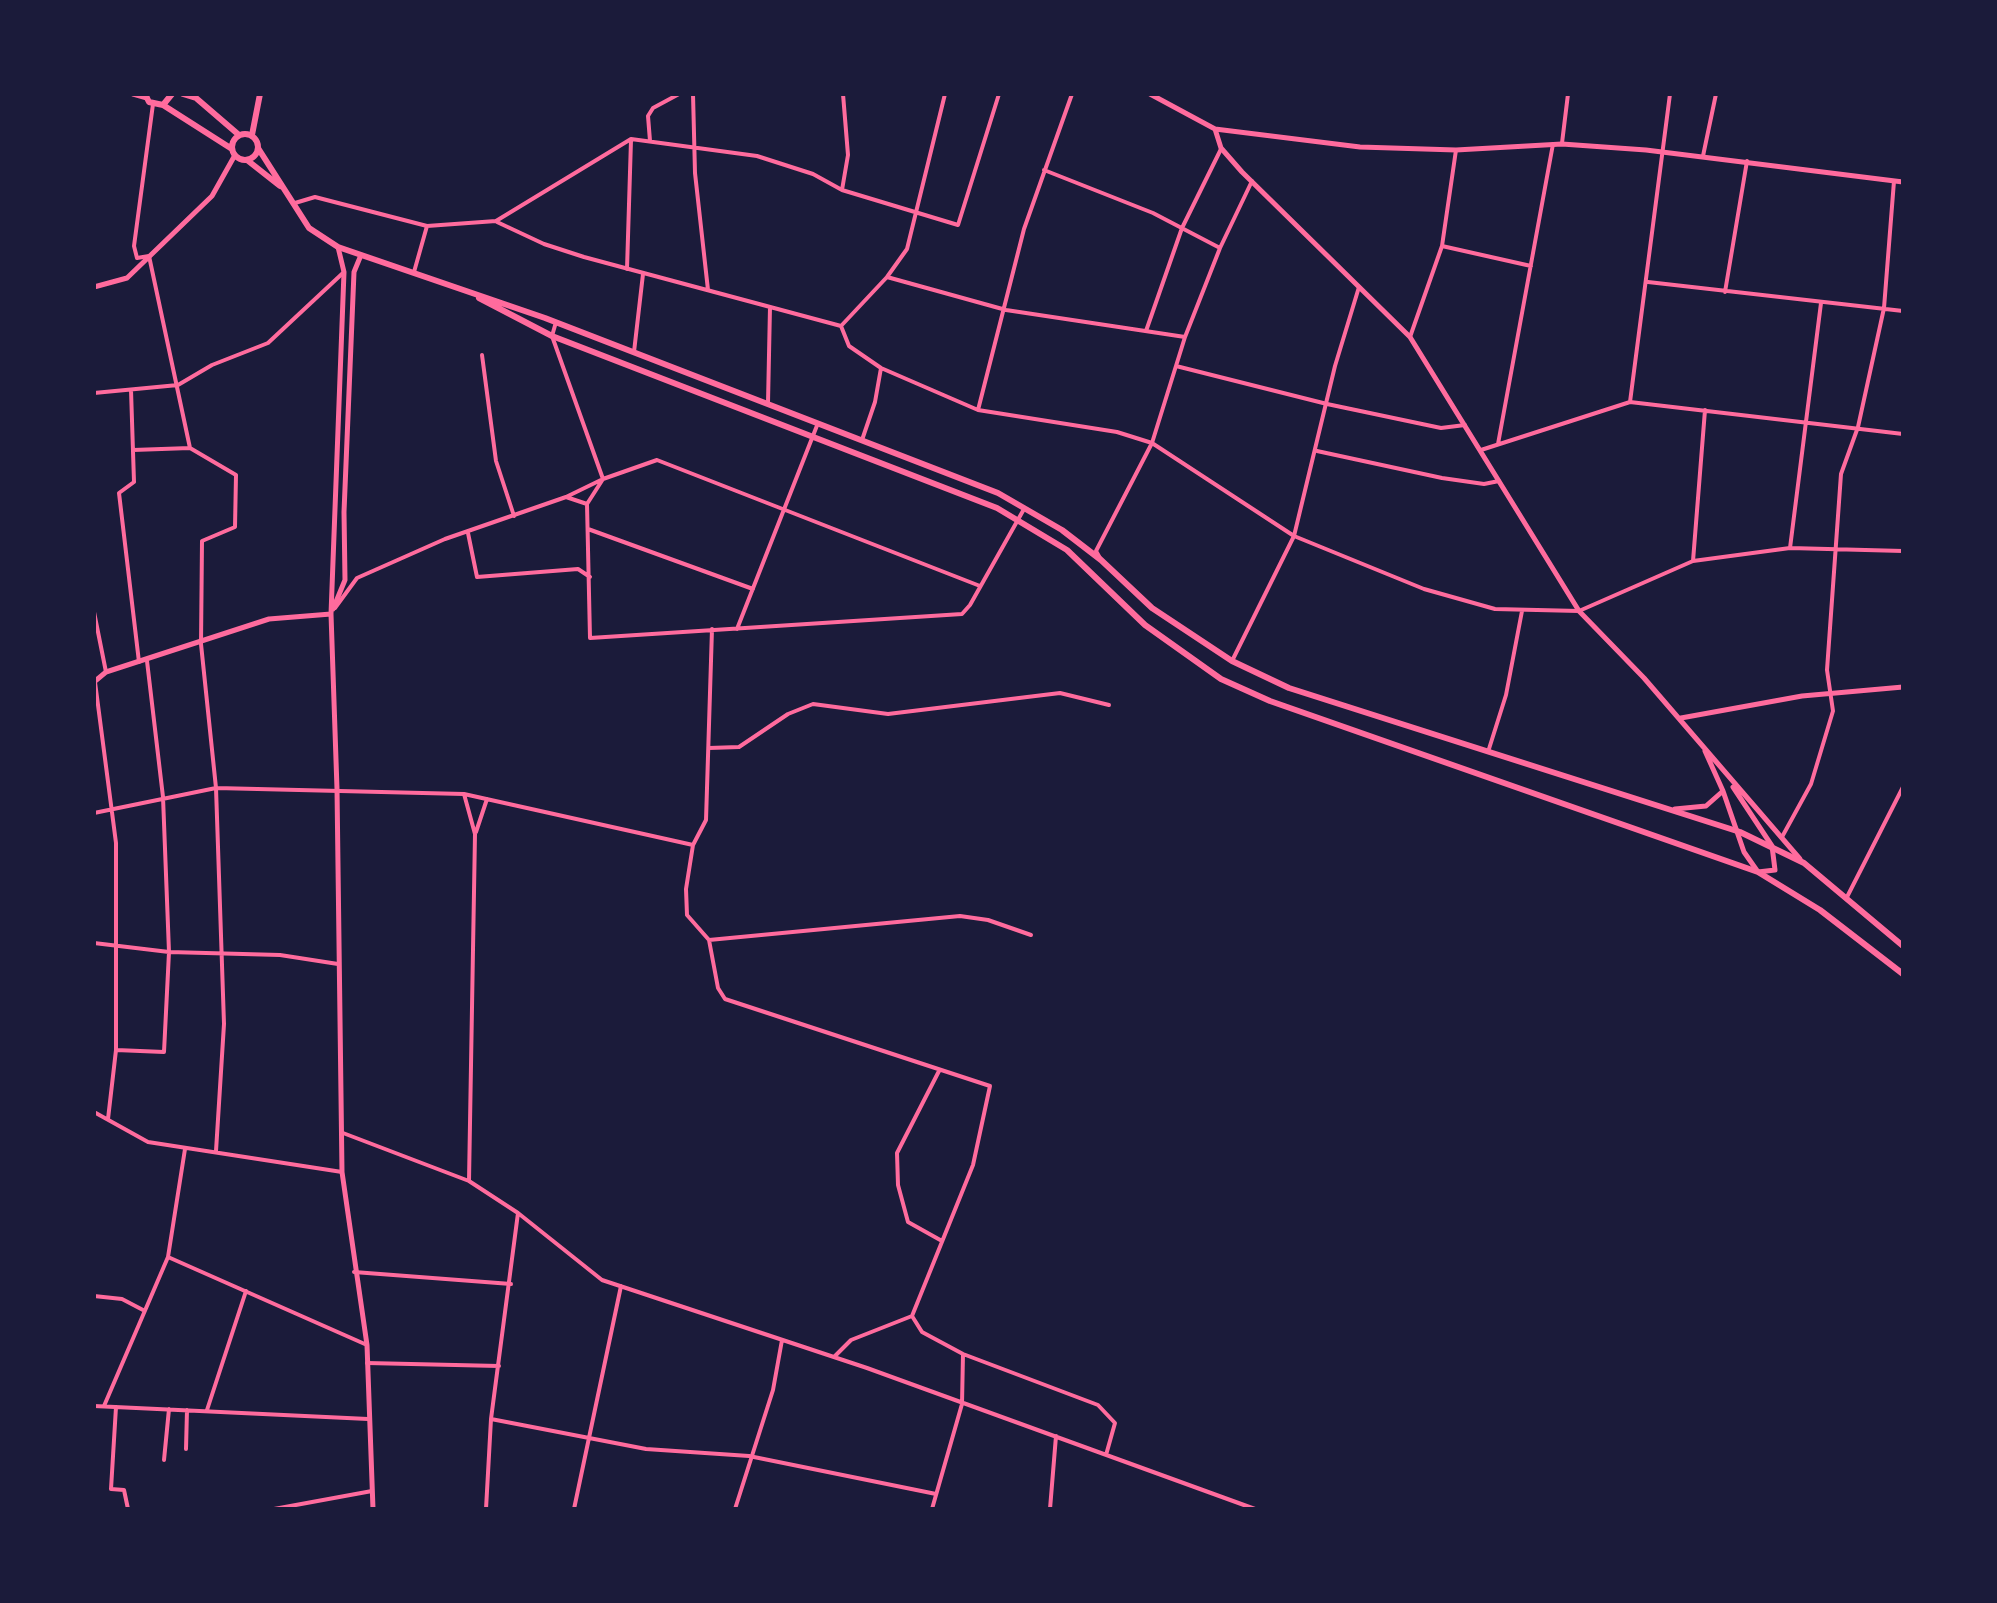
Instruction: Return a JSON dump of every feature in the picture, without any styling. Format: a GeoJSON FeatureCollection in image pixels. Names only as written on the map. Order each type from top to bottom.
{"type":"FeatureCollection","features":[{"type":"Feature","properties":{"kind":"main road"},"geometry":{"type":"LineString","coordinates":[[163,105],[172,94]]}},
{"type":"Feature","properties":{"kind":"main road"},"geometry":{"type":"LineString","coordinates":[[183,94],[196,98],[239,135],[252,135]]}},
{"type":"Feature","properties":{"kind":"main road"},"geometry":{"type":"LineString","coordinates":[[260,94],[252,135],[258,148],[309,228],[338,247],[556,322],[862,440],[1025,507],[1101,560],[1152,608],[1232,661],[1289,688],[1740,832],[1804,863],[1903,946]]}},
{"type":"Feature","properties":{"kind":"main road"},"geometry":{"type":"LineString","coordinates":[[146,96],[153,104],[163,105],[247,160],[283,188]]}},
{"type":"Feature","properties":{"kind":"main road"},"geometry":{"type":"LineString","coordinates":[[234,152],[239,135]]}},
{"type":"Feature","properties":{"kind":"main road"},"geometry":{"type":"LineString","coordinates":[[247,160],[258,148]]}},
{"type":"Feature","properties":{"kind":"main road"},"geometry":{"type":"LineString","coordinates":[[458,288],[552,336],[813,435],[1020,520],[1067,550],[1145,625],[1221,679],[1270,701],[1758,872],[1820,910],[1903,974]]}},
{"type":"Feature","properties":{"kind":"street"},"geometry":{"type":"LineString","coordinates":[[133,94],[146,96]]}},
{"type":"Feature","properties":{"kind":"street"},"geometry":{"type":"LineString","coordinates":[[650,141],[648,116],[653,108],[679,94]]}},
{"type":"Feature","properties":{"kind":"street"},"geometry":{"type":"LineString","coordinates":[[693,94],[708,290]]}},
{"type":"Feature","properties":{"kind":"street"},"geometry":{"type":"LineString","coordinates":[[842,190],[848,155],[843,94]]}},
{"type":"Feature","properties":{"kind":"street"},"geometry":{"type":"LineString","coordinates":[[841,326],[887,277],[907,249],[913,213],[945,94]]}},
{"type":"Feature","properties":{"kind":"street"},"geometry":{"type":"LineString","coordinates":[[295,203],[315,197],[427,226],[496,221],[631,139],[757,156],[813,174],[842,190],[958,225],[999,94]]}},
{"type":"Feature","properties":{"kind":"street"},"geometry":{"type":"LineString","coordinates":[[978,410],[1006,310],[1024,229],[1072,94]]}},
{"type":"Feature","properties":{"kind":"street"},"geometry":{"type":"LineString","coordinates":[[1150,94],[1215,129],[1317,144],[1456,150],[1562,144],[1703,156],[1903,182]]}},
{"type":"Feature","properties":{"kind":"street"},"geometry":{"type":"LineString","coordinates":[[1562,144],[1568,94]]}},
{"type":"Feature","properties":{"kind":"street"},"geometry":{"type":"LineString","coordinates":[[1630,402],[1670,94]]}},
{"type":"Feature","properties":{"kind":"street"},"geometry":{"type":"LineString","coordinates":[[1703,156],[1716,94]]}},
{"type":"Feature","properties":{"kind":"street"},"geometry":{"type":"LineString","coordinates":[[149,256],[137,258],[134,246],[153,104]]}},
{"type":"Feature","properties":{"kind":"street"},"geometry":{"type":"LineString","coordinates":[[1215,129],[1221,148],[1410,337],[1579,611],[1680,718],[1780,839],[1804,863]]}},
{"type":"Feature","properties":{"kind":"street"},"geometry":{"type":"LineString","coordinates":[[627,269],[631,139]]}},
{"type":"Feature","properties":{"kind":"street"},"geometry":{"type":"LineString","coordinates":[[1498,444],[1553,144]]}},
{"type":"Feature","properties":{"kind":"street"},"geometry":{"type":"LineString","coordinates":[[1146,331],[1182,228],[1221,148]]}},
{"type":"Feature","properties":{"kind":"street"},"geometry":{"type":"LineString","coordinates":[[1410,337],[1442,246],[1456,150]]}},
{"type":"Feature","properties":{"kind":"street"},"geometry":{"type":"LineString","coordinates":[[94,287],[127,278],[212,196],[234,152]]}},
{"type":"Feature","properties":{"kind":"street"},"geometry":{"type":"LineString","coordinates":[[1725,292],[1747,161]]}},
{"type":"Feature","properties":{"kind":"street"},"geometry":{"type":"LineString","coordinates":[[1044,170],[1115,196],[1220,248]]}},
{"type":"Feature","properties":{"kind":"street"},"geometry":{"type":"LineString","coordinates":[[1101,560],[1096,551],[1152,443],[1185,337],[1220,248],[1252,181]]}},
{"type":"Feature","properties":{"kind":"street"},"geometry":{"type":"LineString","coordinates":[[1780,839],[1816,770],[1833,711],[1829,620],[1838,547],[1841,474],[1858,427],[1884,308],[1894,181]]}},
{"type":"Feature","properties":{"kind":"street"},"geometry":{"type":"LineString","coordinates":[[496,221],[544,244],[643,274],[841,326]]}},
{"type":"Feature","properties":{"kind":"street"},"geometry":{"type":"LineString","coordinates":[[413,274],[427,226]]}},
{"type":"Feature","properties":{"kind":"street"},"geometry":{"type":"LineString","coordinates":[[1442,246],[1531,266]]}},
{"type":"Feature","properties":{"kind":"street"},"geometry":{"type":"LineString","coordinates":[[338,247],[344,272],[331,614],[337,789],[342,1172],[354,1272],[367,1345],[373,1509]]}},
{"type":"Feature","properties":{"kind":"street"},"geometry":{"type":"LineString","coordinates":[[331,614],[345,580],[344,512],[354,272],[361,255]]}},
{"type":"Feature","properties":{"kind":"street"},"geometry":{"type":"LineString","coordinates":[[149,256],[190,448]]}},
{"type":"Feature","properties":{"kind":"street"},"geometry":{"type":"LineString","coordinates":[[94,393],[178,385],[212,365],[268,343],[344,272]]}},
{"type":"Feature","properties":{"kind":"street"},"geometry":{"type":"LineString","coordinates":[[634,352],[643,274]]}},
{"type":"Feature","properties":{"kind":"street"},"geometry":{"type":"LineString","coordinates":[[887,277],[1006,310],[1185,337]]}},
{"type":"Feature","properties":{"kind":"street"},"geometry":{"type":"LineString","coordinates":[[1648,282],[1903,311]]}},
{"type":"Feature","properties":{"kind":"street"},"geometry":{"type":"LineString","coordinates":[[1232,661],[1294,536],[1359,287]]}},
{"type":"Feature","properties":{"kind":"street"},"geometry":{"type":"LineString","coordinates":[[1790,548],[1821,303]]}},
{"type":"Feature","properties":{"kind":"street"},"geometry":{"type":"LineString","coordinates":[[768,403],[770,307]]}},
{"type":"Feature","properties":{"kind":"street"},"geometry":{"type":"LineString","coordinates":[[556,322],[552,336],[603,479]]}},
{"type":"Feature","properties":{"kind":"street"},"geometry":{"type":"LineString","coordinates":[[841,326],[849,346],[881,368],[978,410],[1019,419],[1117,432],[1152,443],[1294,536],[1424,589],[1495,609],[1579,611],[1693,561],[1790,548],[1903,551]]}},
{"type":"Feature","properties":{"kind":"street"},"geometry":{"type":"LineString","coordinates":[[482,355],[496,461],[514,516]]}},
{"type":"Feature","properties":{"kind":"street"},"geometry":{"type":"LineString","coordinates":[[1176,366],[1327,404],[1441,428],[1465,425]]}},
{"type":"Feature","properties":{"kind":"street"},"geometry":{"type":"LineString","coordinates":[[862,440],[875,402],[881,368]]}},
{"type":"Feature","properties":{"kind":"street"},"geometry":{"type":"LineString","coordinates":[[131,389],[134,482],[119,493],[139,664]]}},
{"type":"Feature","properties":{"kind":"street"},"geometry":{"type":"LineString","coordinates":[[1481,450],[1630,402],[1903,434]]}},
{"type":"Feature","properties":{"kind":"street"},"geometry":{"type":"LineString","coordinates":[[1693,561],[1705,410]]}},
{"type":"Feature","properties":{"kind":"street"},"geometry":{"type":"LineString","coordinates":[[737,629],[818,423]]}},
{"type":"Feature","properties":{"kind":"street"},"geometry":{"type":"LineString","coordinates":[[133,450],[190,448],[236,475],[235,527],[202,541],[201,644],[216,788],[219,952],[224,1024],[216,1151]]}},
{"type":"Feature","properties":{"kind":"street"},"geometry":{"type":"LineString","coordinates":[[1317,451],[1442,478],[1484,484],[1501,480]]}},
{"type":"Feature","properties":{"kind":"street"},"geometry":{"type":"LineString","coordinates":[[108,1119],[116,1050],[114,809],[95,682],[106,672],[201,644],[269,619],[331,614],[357,578],[467,532],[657,460],[980,586]]}},
{"type":"Feature","properties":{"kind":"street"},"geometry":{"type":"LineString","coordinates":[[603,479],[587,504],[590,638],[962,614],[1025,507]]}},
{"type":"Feature","properties":{"kind":"street"},"geometry":{"type":"LineString","coordinates":[[566,497],[587,504]]}},
{"type":"Feature","properties":{"kind":"street"},"geometry":{"type":"LineString","coordinates":[[588,529],[753,589]]}},
{"type":"Feature","properties":{"kind":"street"},"geometry":{"type":"LineString","coordinates":[[467,532],[477,577],[578,569],[590,577]]}},
{"type":"Feature","properties":{"kind":"street"},"geometry":{"type":"LineString","coordinates":[[1488,752],[1506,695],[1522,611]]}},
{"type":"Feature","properties":{"kind":"street"},"geometry":{"type":"LineString","coordinates":[[94,612],[106,672]]}},
{"type":"Feature","properties":{"kind":"street"},"geometry":{"type":"LineString","coordinates":[[712,629],[706,820],[693,845],[686,889],[687,915],[709,940],[718,988],[725,999],[990,1086],[973,1165],[912,1316],[851,1340],[834,1357]]}},
{"type":"Feature","properties":{"kind":"street"},"geometry":{"type":"LineString","coordinates":[[116,1050],[164,1052],[169,952],[163,797],[147,661]]}},
{"type":"Feature","properties":{"kind":"street"},"geometry":{"type":"LineString","coordinates":[[1680,718],[1830,693],[1903,687]]}},
{"type":"Feature","properties":{"kind":"street"},"geometry":{"type":"LineString","coordinates":[[709,748],[739,747],[788,714],[813,704],[888,714],[1060,693],[1109,705]]}},
{"type":"Feature","properties":{"kind":"street"},"geometry":{"type":"LineString","coordinates":[[1702,743],[1740,832],[1744,852],[1758,872],[1775,870],[1772,846],[1717,762]]}},
{"type":"Feature","properties":{"kind":"street"},"geometry":{"type":"LineString","coordinates":[[1847,897],[1903,787]]}},
{"type":"Feature","properties":{"kind":"street"},"geometry":{"type":"LineString","coordinates":[[94,813],[216,788],[464,794],[693,845]]}},
{"type":"Feature","properties":{"kind":"street"},"geometry":{"type":"LineString","coordinates":[[1675,809],[1706,806],[1723,791]]}},
{"type":"Feature","properties":{"kind":"street"},"geometry":{"type":"LineString","coordinates":[[464,794],[475,834],[469,1181]]}},
{"type":"Feature","properties":{"kind":"street"},"geometry":{"type":"LineString","coordinates":[[475,834],[488,798]]}},
{"type":"Feature","properties":{"kind":"street"},"geometry":{"type":"LineString","coordinates":[[709,940],[960,916],[988,920],[1031,935]]}},
{"type":"Feature","properties":{"kind":"street"},"geometry":{"type":"LineString","coordinates":[[94,943],[169,952],[219,952],[338,964]]}},
{"type":"Feature","properties":{"kind":"street"},"geometry":{"type":"LineString","coordinates":[[939,1071],[897,1153],[898,1185],[908,1222],[942,1241]]}},
{"type":"Feature","properties":{"kind":"street"},"geometry":{"type":"LineString","coordinates":[[94,1112],[148,1142],[342,1172]]}},
{"type":"Feature","properties":{"kind":"street"},"geometry":{"type":"LineString","coordinates":[[343,1133],[469,1181],[518,1213],[602,1280],[834,1357],[1255,1509]]}},
{"type":"Feature","properties":{"kind":"street"},"geometry":{"type":"LineString","coordinates":[[104,1406],[168,1257],[185,1149]]}},
{"type":"Feature","properties":{"kind":"street"},"geometry":{"type":"LineString","coordinates":[[486,1509],[491,1419],[518,1213]]}},
{"type":"Feature","properties":{"kind":"street"},"geometry":{"type":"LineString","coordinates":[[168,1257],[367,1345]]}},
{"type":"Feature","properties":{"kind":"street"},"geometry":{"type":"LineString","coordinates":[[354,1272],[511,1284]]}},
{"type":"Feature","properties":{"kind":"street"},"geometry":{"type":"LineString","coordinates":[[574,1509],[621,1286]]}},
{"type":"Feature","properties":{"kind":"street"},"geometry":{"type":"LineString","coordinates":[[207,1411],[246,1291]]}},
{"type":"Feature","properties":{"kind":"street"},"geometry":{"type":"LineString","coordinates":[[94,1296],[122,1299],[143,1310]]}},
{"type":"Feature","properties":{"kind":"street"},"geometry":{"type":"LineString","coordinates":[[912,1316],[922,1332],[963,1354],[1098,1405],[1115,1423],[1106,1455]]}},
{"type":"Feature","properties":{"kind":"street"},"geometry":{"type":"LineString","coordinates":[[735,1509],[749,1456],[773,1390],[782,1340]]}},
{"type":"Feature","properties":{"kind":"street"},"geometry":{"type":"LineString","coordinates":[[932,1509],[962,1404],[963,1354]]}},
{"type":"Feature","properties":{"kind":"street"},"geometry":{"type":"LineString","coordinates":[[367,1363],[499,1366]]}},
{"type":"Feature","properties":{"kind":"street"},"geometry":{"type":"LineString","coordinates":[[94,1406],[368,1419]]}},
{"type":"Feature","properties":{"kind":"street"},"geometry":{"type":"LineString","coordinates":[[116,1407],[111,1489],[124,1490],[128,1509]]}},
{"type":"Feature","properties":{"kind":"street"},"geometry":{"type":"LineString","coordinates":[[164,1460],[169,1409]]}},
{"type":"Feature","properties":{"kind":"street"},"geometry":{"type":"LineString","coordinates":[[186,1449],[187,1410]]}},
{"type":"Feature","properties":{"kind":"street"},"geometry":{"type":"LineString","coordinates":[[491,1419],[646,1449],[749,1456],[936,1494]]}},
{"type":"Feature","properties":{"kind":"street"},"geometry":{"type":"LineString","coordinates":[[1050,1509],[1056,1436]]}},
{"type":"Feature","properties":{"kind":"street"},"geometry":{"type":"LineString","coordinates":[[274,1509],[372,1491]]}}]}
